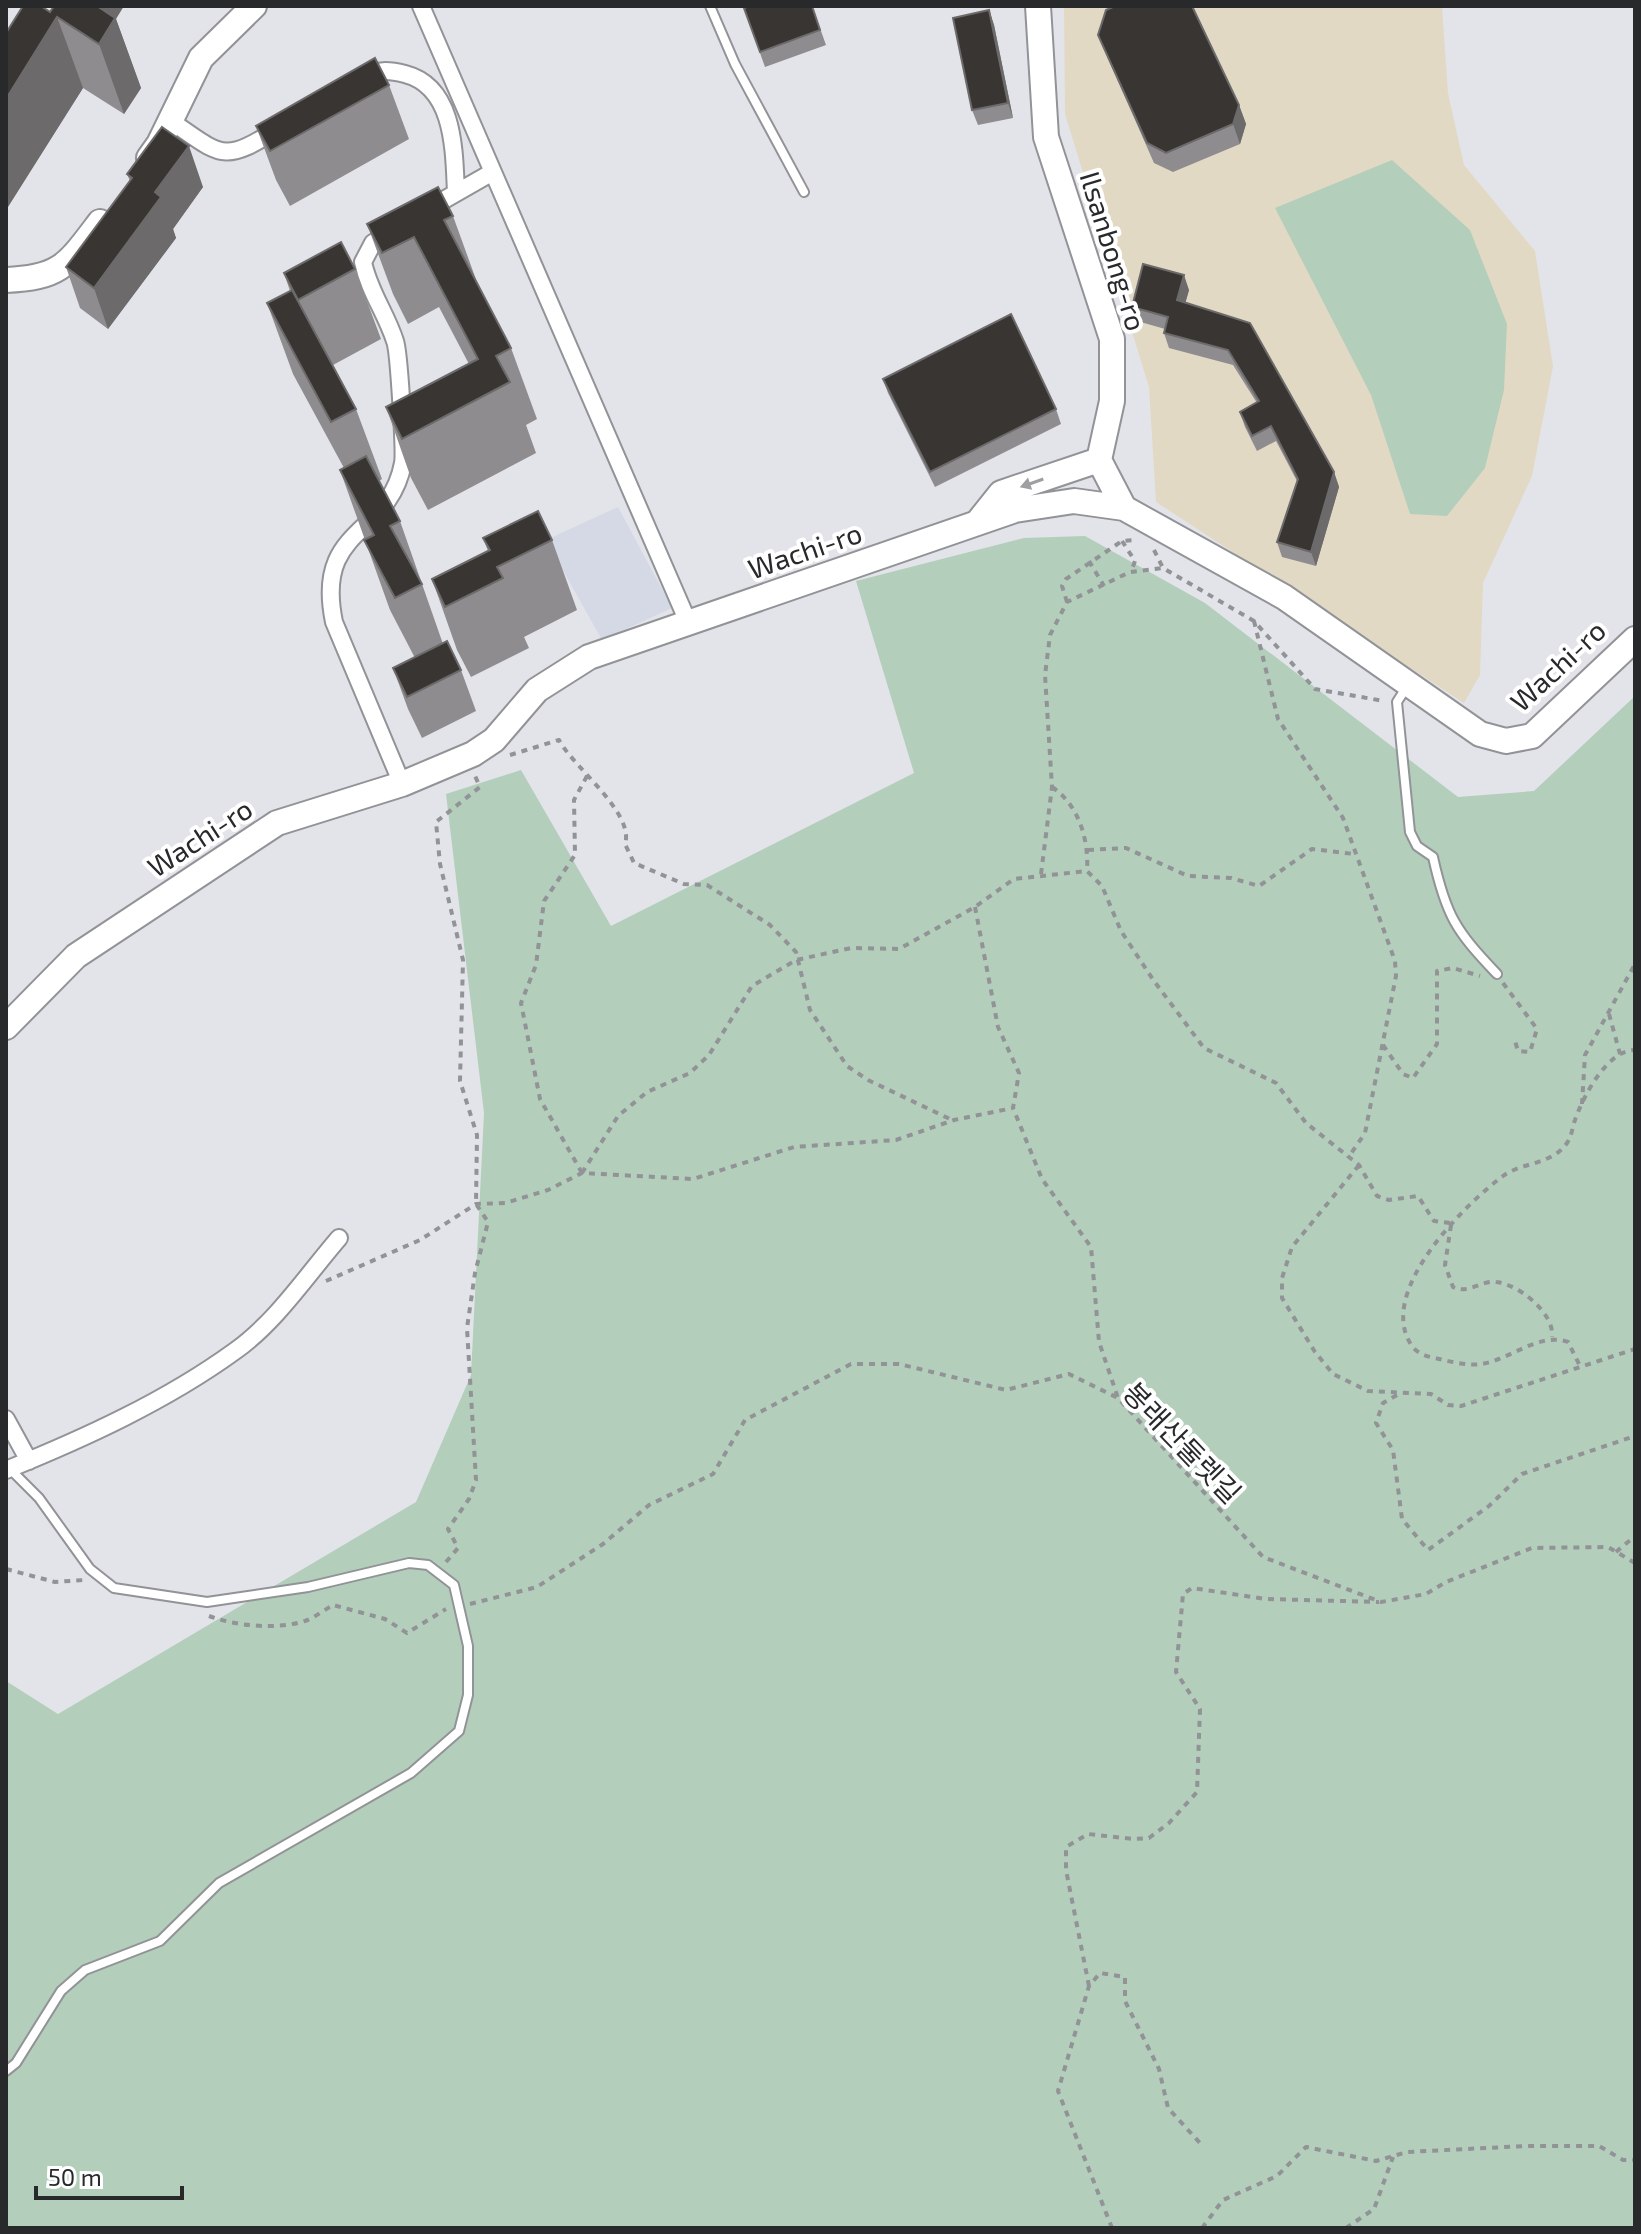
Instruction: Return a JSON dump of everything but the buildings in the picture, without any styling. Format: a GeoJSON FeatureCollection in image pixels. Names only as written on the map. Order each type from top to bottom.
{"type":"FeatureCollection","features":[{"type":"Feature","properties":{"kind":"main road"},"geometry":{"type":"LineString","coordinates":[[132,180],[159,144],[201,58],[254,6]]}},
{"type":"Feature","properties":{"kind":"main road","name":"Ilsanbong-ro"},"geometry":{"type":"LineString","coordinates":[[1038,6],[1046,137],[1112,339],[1112,401],[1099,460]]}},
{"type":"Feature","properties":{"kind":"main road"},"geometry":{"type":"LineString","coordinates":[[6,280],[39,279],[69,263],[114,203]]}},
{"type":"Feature","properties":{"kind":"main road"},"geometry":{"type":"LineString","coordinates":[[977,523],[1001,493],[1099,460],[1124,508]]}},
{"type":"Feature","properties":{"kind":"main road","name":"Wachi-ro"},"geometry":{"type":"LineString","coordinates":[[6,1027],[76,956],[277,823],[402,784],[467,756],[494,740],[537,690],[589,657],[1015,510],[1074,501],[1124,508],[1284,597],[1403,693],[1480,734],[1506,741],[1532,736],[1635,639]]}},
{"type":"Feature","properties":{"kind":"street"},"geometry":{"type":"LineString","coordinates":[[421,6],[688,622]]}},
{"type":"Feature","properties":{"kind":"street"},"geometry":{"type":"LineString","coordinates":[[345,89],[370,73],[388,69],[417,77],[435,94],[444,108],[453,140],[456,193]]}},
{"type":"Feature","properties":{"kind":"street"},"geometry":{"type":"LineString","coordinates":[[171,121],[205,145],[230,154],[242,152],[293,120]]}},
{"type":"Feature","properties":{"kind":"street"},"geometry":{"type":"LineString","coordinates":[[402,784],[334,622],[329,583],[344,544],[394,497],[404,460],[398,390],[401,364],[395,340],[369,289],[363,262],[373,243],[491,173]]}},
{"type":"Feature","properties":{"kind":"street"},"geometry":{"type":"LineString","coordinates":[[8,1469],[149,1405],[237,1350],[295,1290],[339,1238]]}},
{"type":"Feature","properties":{"kind":"street"},"geometry":{"type":"LineString","coordinates":[[6,1419],[29,1461]]}},
{"type":"Feature","properties":{"kind":"lane"},"geometry":{"type":"LineString","coordinates":[[710,6],[735,64],[804,192]]}},
{"type":"Feature","properties":{"kind":"lane"},"geometry":{"type":"LineString","coordinates":[[1403,693],[1410,832],[1417,846],[1433,857],[1448,916],[1461,936],[1497,974]]}},
{"type":"Feature","properties":{"kind":"lane"},"geometry":{"type":"LineString","coordinates":[[6,2071],[16,2063],[61,1991],[85,1970],[160,1941],[219,1883],[411,1773],[459,1731],[468,1695],[468,1646],[454,1585],[434,1569],[409,1563],[308,1587],[207,1602],[114,1588],[90,1569],[39,1498],[8,1469]]}},
{"type":"Feature","properties":{"kind":"path"},"geometry":{"type":"LineString","coordinates":[[1041,874],[1052,787],[1045,653],[1067,602],[1063,583],[1089,561],[1122,541],[1135,561],[1131,572]]}},
{"type":"Feature","properties":{"kind":"path"},"geometry":{"type":"LineString","coordinates":[[1089,561],[1104,586]]}},
{"type":"Feature","properties":{"kind":"path"},"geometry":{"type":"LineString","coordinates":[[1067,602],[1131,572],[1163,568],[1254,621],[1315,689],[1403,693]]}},
{"type":"Feature","properties":{"kind":"path"},"geometry":{"type":"LineString","coordinates":[[1254,621],[1278,719],[1337,806],[1395,961],[1396,976],[1365,1133],[1348,1158]]}},
{"type":"Feature","properties":{"kind":"path"},"geometry":{"type":"LineString","coordinates":[[494,740],[508,755],[559,740],[569,759],[616,807],[627,838],[625,844],[634,863],[684,884],[707,885],[770,925],[796,952],[810,1010],[847,1066],[868,1080],[954,1120]]}},
{"type":"Feature","properties":{"kind":"path"},"geometry":{"type":"LineString","coordinates":[[434,1569],[445,1564],[458,1548],[448,1529],[464,1507],[476,1480],[467,1328],[475,1273],[488,1222],[476,1204],[477,1135],[460,1081],[463,960],[436,843],[436,822],[480,787],[467,756]]}},
{"type":"Feature","properties":{"kind":"path"},"geometry":{"type":"LineString","coordinates":[[1635,767],[1635,777]]}},
{"type":"Feature","properties":{"kind":"path"},"geometry":{"type":"LineString","coordinates":[[582,1173],[540,1099],[521,1003],[536,965],[544,901],[575,855],[574,800],[587,776]]}},
{"type":"Feature","properties":{"kind":"path"},"geometry":{"type":"LineString","coordinates":[[1052,787],[1068,798],[1088,850],[1087,871],[1102,886],[1121,931],[1204,1048],[1276,1083],[1306,1123],[1359,1165],[1377,1196],[1389,1200],[1418,1196],[1434,1221],[1450,1223]]}},
{"type":"Feature","properties":{"kind":"path"},"geometry":{"type":"LineString","coordinates":[[1088,850],[1126,848],[1188,876],[1231,878],[1259,886],[1312,849],[1354,854]]}},
{"type":"Feature","properties":{"kind":"path"},"geometry":{"type":"LineString","coordinates":[[582,1173],[618,1116],[647,1092],[690,1073],[709,1055],[752,986],[796,960],[851,948],[899,949],[975,907],[1014,879],[1087,871]]}},
{"type":"Feature","properties":{"kind":"path"},"geometry":{"type":"LineString","coordinates":[[975,907],[998,1027],[1019,1073],[1013,1108],[1042,1179],[1091,1247],[1099,1342],[1118,1398]]}},
{"type":"Feature","properties":{"kind":"path"},"geometry":{"type":"LineString","coordinates":[[1582,1109],[1583,1061],[1635,964]]}},
{"type":"Feature","properties":{"kind":"path"},"geometry":{"type":"LineString","coordinates":[[1382,1043],[1403,1074],[1413,1078],[1437,1044],[1437,971],[1453,968],[1485,978],[1497,974],[1537,1029],[1530,1052],[1518,1051],[1515,1041]]}},
{"type":"Feature","properties":{"kind":"path"},"geometry":{"type":"LineString","coordinates":[[1609,1014],[1620,1054]]}},
{"type":"Feature","properties":{"kind":"path"},"geometry":{"type":"LineString","coordinates":[[1579,1364],[1568,1342],[1552,1338],[1480,1364],[1435,1358],[1414,1349],[1406,1328],[1405,1297],[1450,1223],[1506,1174],[1550,1158],[1567,1145],[1598,1072],[1620,1054],[1635,1050]]}},
{"type":"Feature","properties":{"kind":"path"},"geometry":{"type":"LineString","coordinates":[[295,1290],[361,1269],[420,1240],[476,1204],[505,1203],[548,1190],[582,1173],[693,1179],[794,1147],[896,1140],[954,1120],[1013,1108]]}},
{"type":"Feature","properties":{"kind":"path"},"geometry":{"type":"LineString","coordinates":[[1359,1165],[1292,1247],[1282,1278],[1282,1298],[1315,1352],[1333,1374],[1368,1391],[1431,1394],[1448,1405],[1461,1406],[1579,1364],[1635,1349]]}},
{"type":"Feature","properties":{"kind":"path"},"geometry":{"type":"LineString","coordinates":[[1450,1223],[1445,1265],[1453,1287],[1463,1290],[1494,1281],[1508,1286],[1545,1313],[1552,1325],[1552,1338]]}},
{"type":"Feature","properties":{"kind":"path","name":"봉래산둘렛길"},"geometry":{"type":"LineString","coordinates":[[203,1614],[233,1625],[288,1623],[305,1621],[333,1605],[385,1619],[407,1633],[444,1610],[537,1587],[603,1544],[649,1505],[713,1474],[745,1420],[851,1364],[899,1364],[1006,1390],[1069,1374],[1118,1398],[1263,1557],[1381,1602]]}},
{"type":"Feature","properties":{"kind":"path"},"geometry":{"type":"LineString","coordinates":[[1399,1394],[1383,1403],[1376,1423],[1393,1450],[1402,1519],[1428,1550],[1489,1506],[1522,1474],[1635,1436]]}},
{"type":"Feature","properties":{"kind":"path"},"geometry":{"type":"LineString","coordinates":[[1616,1552],[1635,1536]]}},
{"type":"Feature","properties":{"kind":"path"},"geometry":{"type":"LineString","coordinates":[[1089,1986],[1066,1870],[1066,1847],[1088,1834],[1149,1838],[1169,1823],[1197,1792],[1200,1709],[1176,1672],[1183,1594],[1192,1588],[1266,1599],[1381,1602],[1426,1594],[1446,1582],[1532,1548],[1608,1547],[1635,1563]]}},
{"type":"Feature","properties":{"kind":"path"},"geometry":{"type":"LineString","coordinates":[[6,1569],[55,1582],[102,1579]]}},
{"type":"Feature","properties":{"kind":"path"},"geometry":{"type":"LineString","coordinates":[[1112,2228],[1058,2091],[1089,1986],[1100,1973],[1125,1977],[1125,2001],[1159,2069],[1168,2108],[1200,2143]]}},
{"type":"Feature","properties":{"kind":"path"},"geometry":{"type":"LineString","coordinates":[[1202,2228],[1223,2200],[1277,2176],[1306,2147],[1376,2161],[1394,2156],[1526,2146],[1599,2146],[1623,2160],[1635,2160]]}},
{"type":"Feature","properties":{"kind":"path"},"geometry":{"type":"LineString","coordinates":[[1346,2228],[1374,2209],[1394,2156]]}},
{"type":"Feature","properties":{"kind":"shaded area"},"geometry":{"type":"Polygon","coordinates":[[[1064,6],[1442,6],[1448,93],[1464,165],[1535,251],[1553,366],[1532,476],[1483,583],[1480,675],[1464,703],[1156,502],[1149,387],[1065,114],[1064,6]]]}},
{"type":"Feature","properties":{"kind":"shaded area"},"geometry":{"type":"Polygon","coordinates":[[[618,507],[672,608],[602,640],[546,540],[618,507]]]}},
{"type":"Feature","properties":{"kind":"green space"},"geometry":{"type":"Polygon","coordinates":[[[1392,160],[1470,230],[1507,324],[1504,390],[1485,468],[1447,516],[1410,514],[1371,395],[1275,208],[1392,160]]]}},
{"type":"Feature","properties":{"kind":"green space"},"geometry":{"type":"Polygon","coordinates":[[[1085,536],[1205,603],[1458,797],[1534,791],[1635,696],[1635,2228],[6,2228],[6,1681],[58,1714],[416,1502],[471,1375],[484,1113],[446,794],[521,770],[611,926],[914,773],[856,581],[1024,538],[1085,536]]]}}]}
